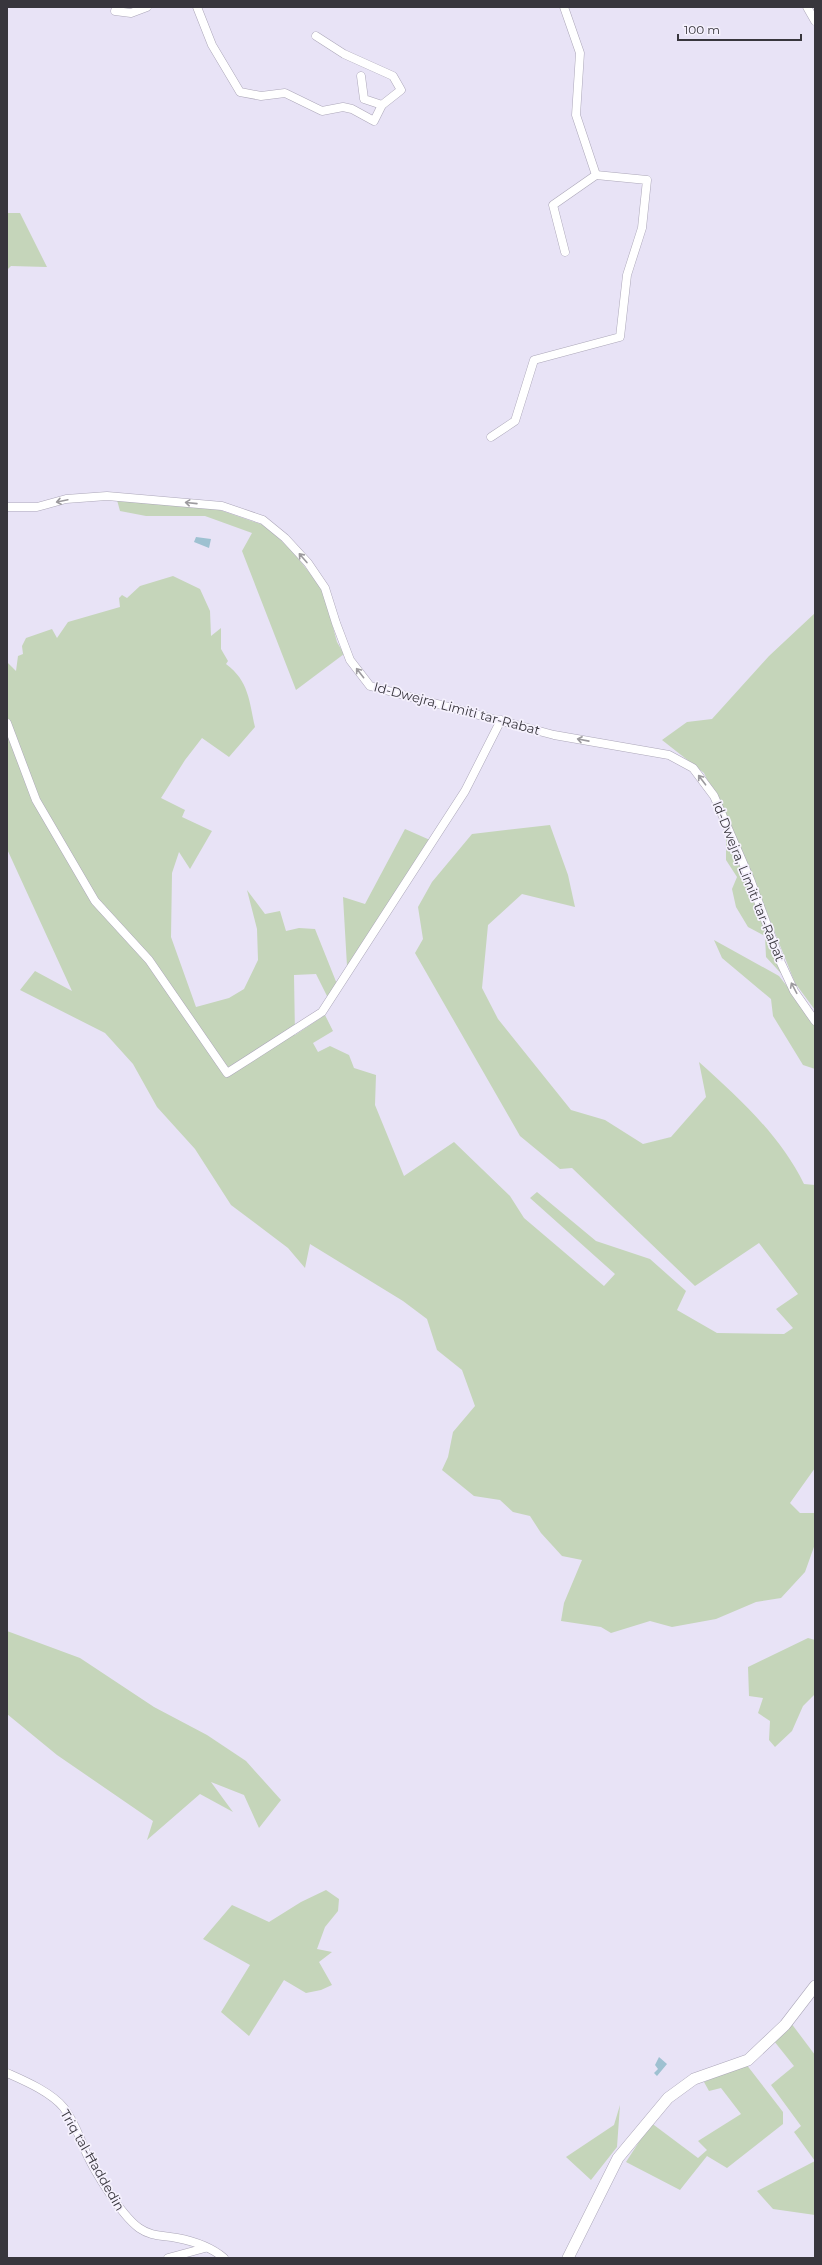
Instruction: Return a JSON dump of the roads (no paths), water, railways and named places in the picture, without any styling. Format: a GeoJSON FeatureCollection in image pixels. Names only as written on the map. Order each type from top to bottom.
{"type":"FeatureCollection","features":[{"type":"Feature","properties":{"kind":"street"},"geometry":{"type":"LineString","coordinates":[[115,11],[131,13],[147,7]]}},
{"type":"Feature","properties":{"kind":"street"},"geometry":{"type":"LineString","coordinates":[[197,7],[212,45],[240,92],[261,96],[285,93],[322,111],[343,107],[352,109],[374,121],[382,105],[401,90],[393,76],[344,54],[316,36]]}},
{"type":"Feature","properties":{"kind":"street"},"geometry":{"type":"LineString","coordinates":[[564,7],[580,53],[576,115],[596,175]]}},
{"type":"Feature","properties":{"kind":"street"},"geometry":{"type":"LineString","coordinates":[[807,7],[815,21]]}},
{"type":"Feature","properties":{"kind":"street"},"geometry":{"type":"LineString","coordinates":[[360,76],[364,99],[382,105]]}},
{"type":"Feature","properties":{"kind":"street"},"geometry":{"type":"LineString","coordinates":[[491,437],[515,421],[534,360],[620,337],[627,275],[642,228],[647,180],[596,175],[553,205],[565,252]]}},
{"type":"Feature","properties":{"kind":"street","name":"Id-Dwejra, Limiti tar-Rabat"},"geometry":{"type":"LineString","coordinates":[[7,507],[37,507],[66,499],[107,496],[222,506],[263,520],[285,538],[308,563],[325,588],[350,660],[370,686],[554,735],[669,755],[693,768],[714,796],[750,879],[781,963],[794,991],[815,1021]]}},
{"type":"Feature","properties":{"kind":"street"},"geometry":{"type":"LineString","coordinates":[[7,723],[36,800],[95,901],[149,960],[227,1073],[322,1012],[465,791],[501,720]]}},
{"type":"Feature","properties":{"kind":"street"},"geometry":{"type":"LineString","coordinates":[[568,2258],[618,2158],[668,2098],[694,2079],[748,2060],[785,2025],[815,1986]]}},
{"type":"Feature","properties":{"kind":"street","name":"Triq tal-Ħaddedin"},"geometry":{"type":"LineString","coordinates":[[7,2073],[36,2088],[63,2107],[76,2124],[83,2146],[104,2182],[125,2215],[139,2228],[152,2236],[175,2237],[195,2242],[224,2258]]}},
{"type":"Feature","properties":{"kind":"street"},"geometry":{"type":"LineString","coordinates":[[168,2258],[205,2248]]}},
{"type":"Feature","properties":{"kind":"water"},"geometry":{"type":"Polygon","coordinates":[[[196,537],[211,539],[209,548],[194,542],[196,537]]]}},
{"type":"Feature","properties":{"kind":"water"},"geometry":{"type":"Polygon","coordinates":[[[659,2057],[667,2064],[657,2076],[654,2073],[658,2069],[655,2065],[659,2057]]]}}]}
